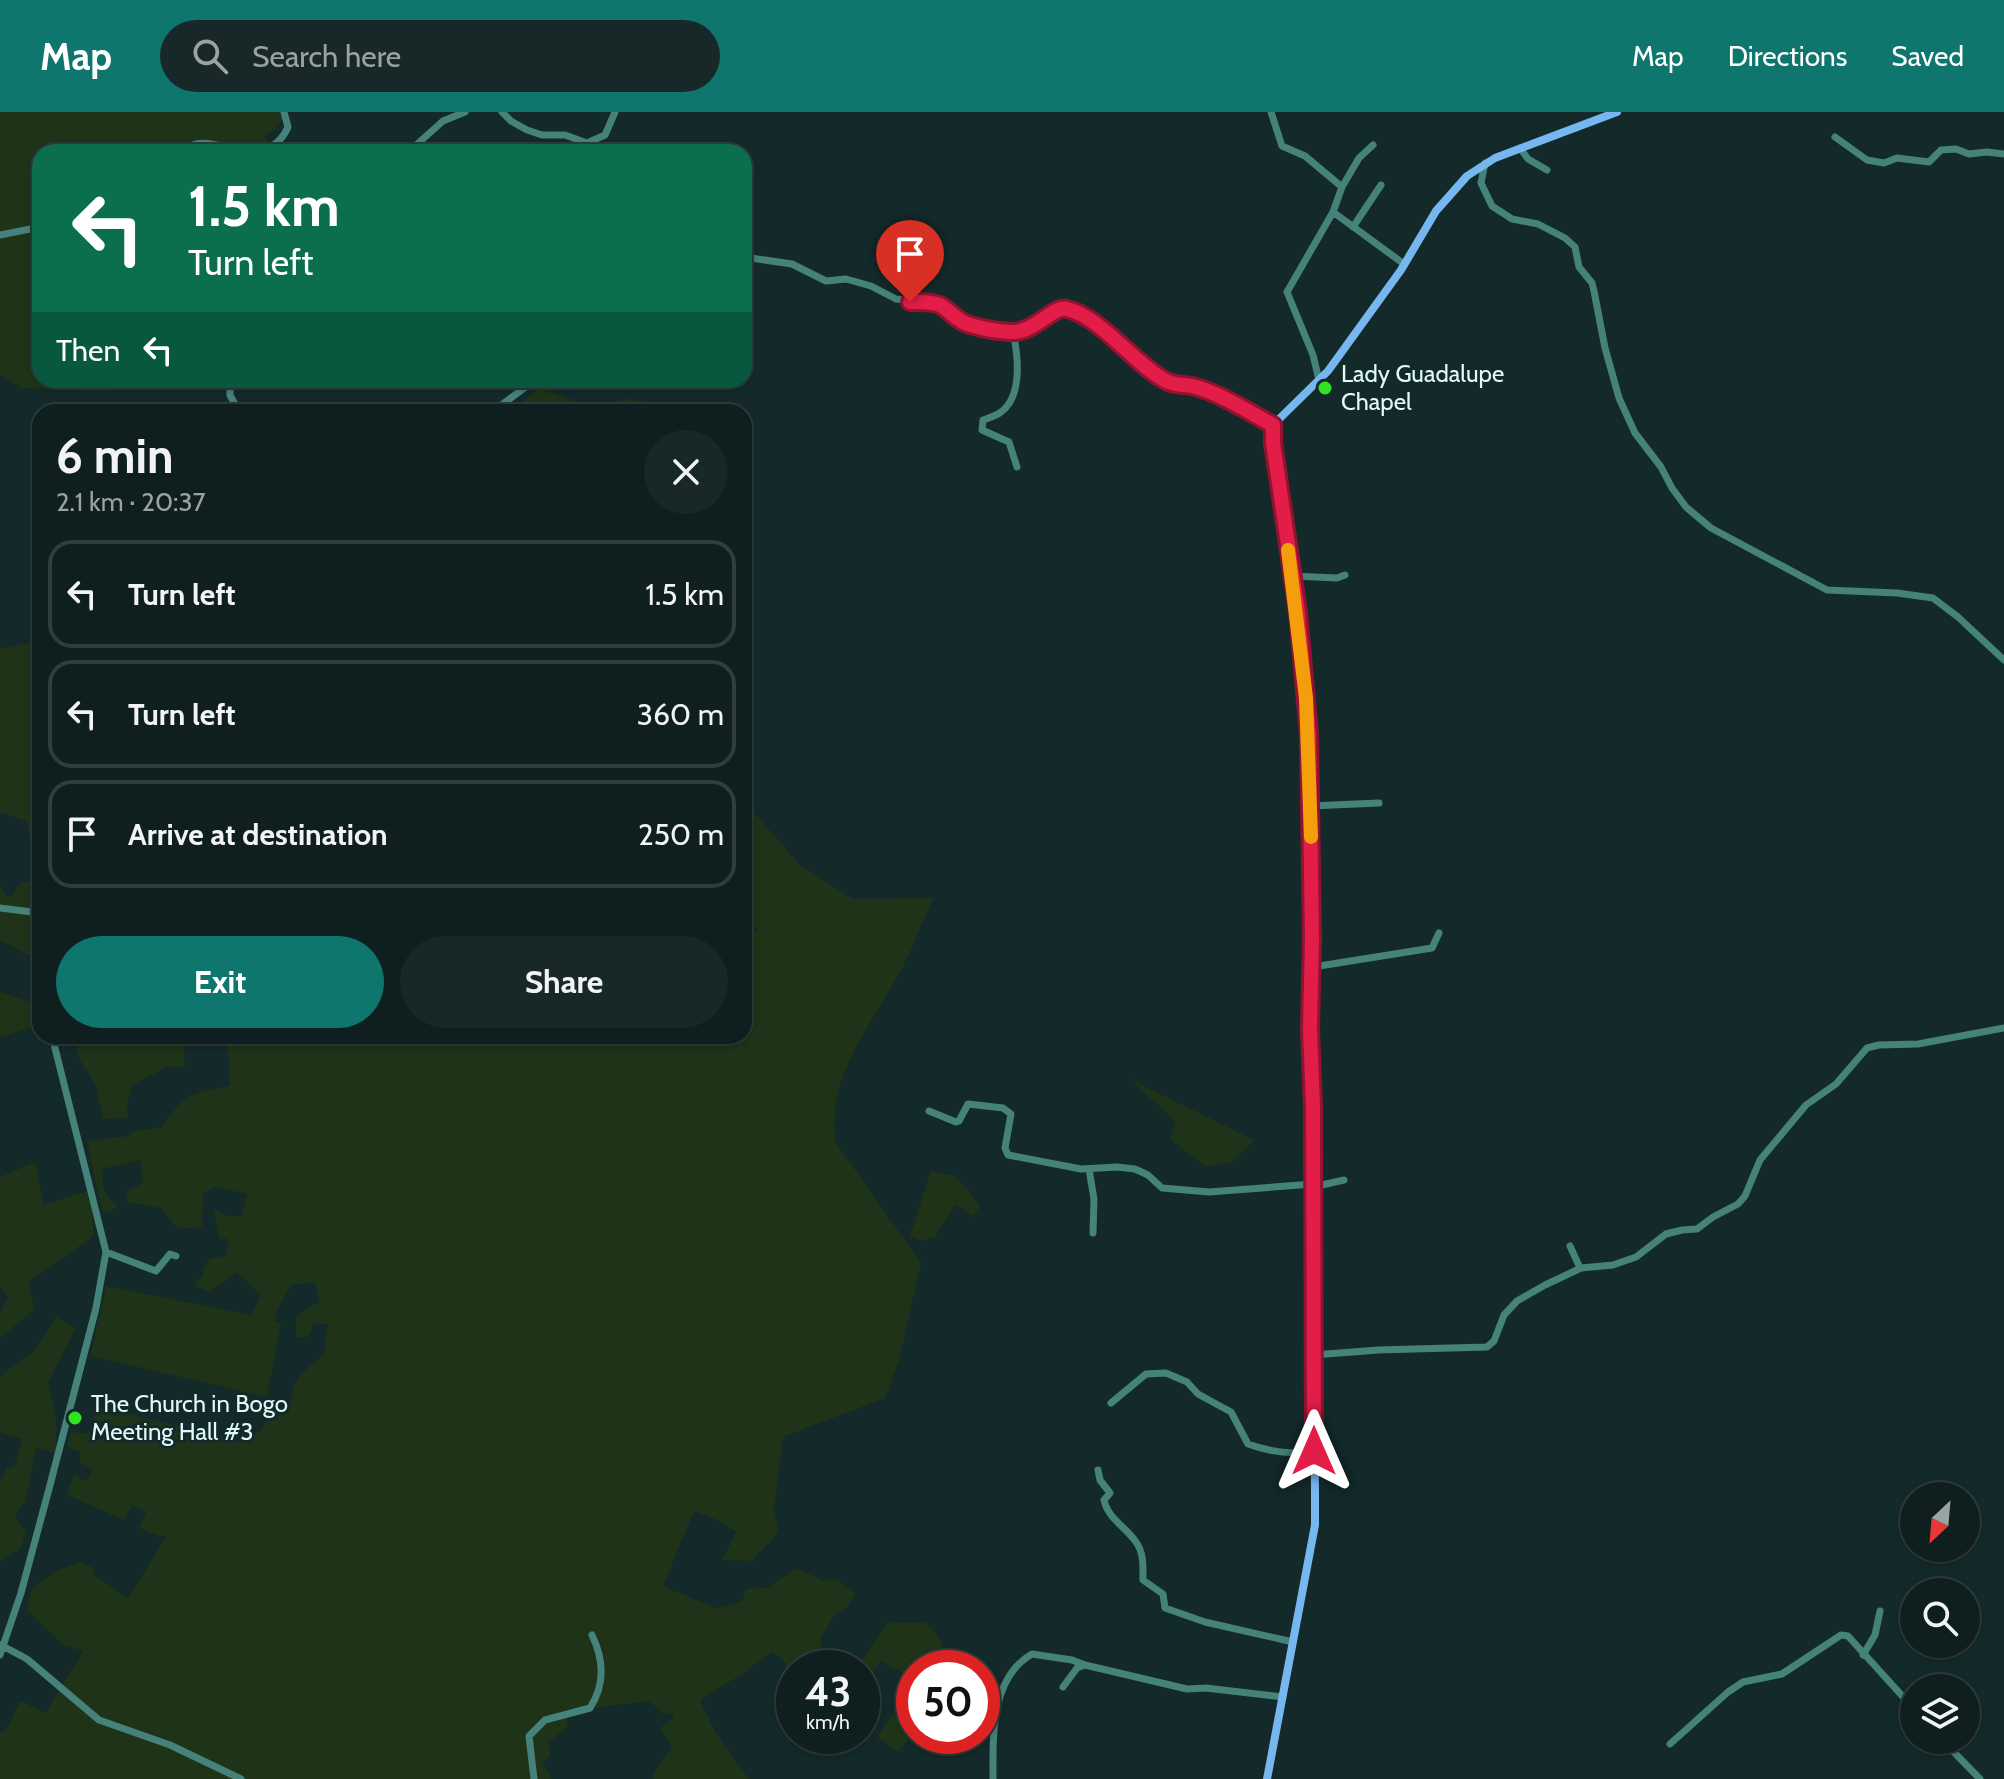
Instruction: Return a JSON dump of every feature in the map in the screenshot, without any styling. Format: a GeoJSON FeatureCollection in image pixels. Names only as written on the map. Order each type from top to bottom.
{"type":"FeatureCollection","features":[{"type":"Feature","properties":{"kind":"main road"},"geometry":{"type":"LineString","coordinates":[[1267,1779],[1315,1525],[1310,1029],[1313,967],[1306,698],[1273,425],[1319,380],[1404,264],[1442,203],[1467,176],[1485,163],[1520,148],[1604,114],[1617,112]]}},
{"type":"Feature","properties":{"kind":"street"},"geometry":{"type":"LineString","coordinates":[[275,144],[288,127],[284,112]]}},
{"type":"Feature","properties":{"kind":"street"},"geometry":{"type":"LineString","coordinates":[[436,112],[443,121]]}},
{"type":"Feature","properties":{"kind":"street"},"geometry":{"type":"LineString","coordinates":[[417,144],[443,121],[465,112]]}},
{"type":"Feature","properties":{"kind":"street"},"geometry":{"type":"LineString","coordinates":[[502,112],[527,130],[542,135],[565,135],[587,143],[605,135],[615,112]]}},
{"type":"Feature","properties":{"kind":"street"},"geometry":{"type":"LineString","coordinates":[[1271,112],[1282,146],[1305,156],[1342,187]]}},
{"type":"Feature","properties":{"kind":"street"},"geometry":{"type":"LineString","coordinates":[[1835,137],[1867,160],[1884,163],[1897,158],[1929,162],[1941,150],[2004,154]]}},
{"type":"Feature","properties":{"kind":"street"},"geometry":{"type":"LineString","coordinates":[[1319,380],[1313,355],[1287,292],[1333,212],[1342,187],[1359,158],[1373,145]]}},
{"type":"Feature","properties":{"kind":"street"},"geometry":{"type":"LineString","coordinates":[[1520,148],[1528,159],[1547,170]]}},
{"type":"Feature","properties":{"kind":"street"},"geometry":{"type":"LineString","coordinates":[[1485,163],[1481,183],[1492,206],[1512,219],[1538,224],[1575,247],[1579,267],[1592,283],[1611,372],[1627,417],[1686,507],[1711,528],[1827,590],[1933,598],[2004,660]]}},
{"type":"Feature","properties":{"kind":"street"},"geometry":{"type":"LineString","coordinates":[[1353,227],[1381,185]]}},
{"type":"Feature","properties":{"kind":"street"},"geometry":{"type":"LineString","coordinates":[[1333,212],[1404,264]]}},
{"type":"Feature","properties":{"kind":"street"},"geometry":{"type":"LineString","coordinates":[[0,235],[32,229]]}},
{"type":"Feature","properties":{"kind":"street"},"geometry":{"type":"LineString","coordinates":[[752,258],[792,264],[826,281],[846,279],[871,286],[896,299],[926,301],[941,306],[961,322],[974,326],[1013,332],[1034,327],[1055,310],[1066,308],[1102,330],[1168,382],[1217,395],[1273,425]]}},
{"type":"Feature","properties":{"kind":"street"},"geometry":{"type":"LineString","coordinates":[[1013,332],[1017,379],[1010,401],[1002,412],[983,420],[982,430],[1009,442],[1017,467]]}},
{"type":"Feature","properties":{"kind":"street"},"geometry":{"type":"LineString","coordinates":[[503,404],[524,388]]}},
{"type":"Feature","properties":{"kind":"street"},"geometry":{"type":"LineString","coordinates":[[1292,576],[1337,578],[1345,575]]}},
{"type":"Feature","properties":{"kind":"street"},"geometry":{"type":"LineString","coordinates":[[1310,806],[1379,803]]}},
{"type":"Feature","properties":{"kind":"street"},"geometry":{"type":"LineString","coordinates":[[0,908],[32,912]]}},
{"type":"Feature","properties":{"kind":"street"},"geometry":{"type":"LineString","coordinates":[[1313,967],[1432,948],[1439,933]]}},
{"type":"Feature","properties":{"kind":"street"},"geometry":{"type":"LineString","coordinates":[[1314,1355],[1487,1347],[1494,1341],[1504,1315],[1517,1301],[1580,1268],[1613,1265],[1636,1257],[1666,1234],[1697,1229],[1738,1204],[1767,1151],[1812,1099],[1836,1084],[1867,1048],[1918,1044],[2004,1028]]}},
{"type":"Feature","properties":{"kind":"street"},"geometry":{"type":"LineString","coordinates":[[0,1655],[21,1593],[96,1308],[106,1252],[54,1044]]}},
{"type":"Feature","properties":{"kind":"street"},"geometry":{"type":"LineString","coordinates":[[929,1111],[956,1122],[968,1104],[1003,1108],[1011,1114],[1005,1148],[1008,1155],[1089,1169],[1135,1169],[1148,1175],[1162,1188],[1209,1192],[1344,1180]]}},
{"type":"Feature","properties":{"kind":"street"},"geometry":{"type":"LineString","coordinates":[[1089,1169],[1094,1199],[1093,1233]]}},
{"type":"Feature","properties":{"kind":"street"},"geometry":{"type":"LineString","coordinates":[[1570,1246],[1580,1268]]}},
{"type":"Feature","properties":{"kind":"street"},"geometry":{"type":"LineString","coordinates":[[106,1252],[156,1271],[170,1254],[176,1256]]}},
{"type":"Feature","properties":{"kind":"street"},"geometry":{"type":"LineString","coordinates":[[1111,1403],[1146,1374],[1166,1373],[1187,1382],[1198,1394],[1231,1412],[1248,1444],[1267,1451],[1314,1451]]}},
{"type":"Feature","properties":{"kind":"street"},"geometry":{"type":"LineString","coordinates":[[1098,1470],[1100,1480],[1110,1493],[1104,1500],[1106,1508],[1137,1543],[1143,1562],[1143,1580],[1163,1594],[1165,1608],[1205,1622],[1293,1642]]}},
{"type":"Feature","properties":{"kind":"street"},"geometry":{"type":"LineString","coordinates":[[1863,1655],[1875,1635],[1880,1611]]}},
{"type":"Feature","properties":{"kind":"street"},"geometry":{"type":"LineString","coordinates":[[534,1779],[529,1736],[545,1720],[590,1708],[597,1697],[602,1661],[592,1635]]}},
{"type":"Feature","properties":{"kind":"street"},"geometry":{"type":"LineString","coordinates":[[1670,1744],[1743,1682],[1782,1674],[1841,1635],[1848,1636],[1900,1694]]}},
{"type":"Feature","properties":{"kind":"street"},"geometry":{"type":"LineString","coordinates":[[2,1645],[27,1659],[99,1720],[170,1745],[241,1779]]}},
{"type":"Feature","properties":{"kind":"street"},"geometry":{"type":"LineString","coordinates":[[993,1779],[993,1725],[1002,1688],[1032,1654],[1072,1660],[1187,1689],[1206,1688],[1283,1697]]}},
{"type":"Feature","properties":{"kind":"street"},"geometry":{"type":"LineString","coordinates":[[1063,1687],[1077,1668],[1085,1665]]}},
{"type":"Feature","properties":{"kind":"street"},"geometry":{"type":"LineString","coordinates":[[1956,1754],[1980,1779]]}},
{"type":"Feature","properties":{"kind":"green space"},"geometry":{"type":"Polygon","coordinates":[[[0,112],[289,112],[275,129],[264,136],[270,144],[32,144],[32,388],[116,392],[22,388],[0,374],[0,112]]]}},
{"type":"Feature","properties":{"kind":"green space"},"geometry":{"type":"Polygon","coordinates":[[[539,388],[584,404],[520,404],[539,388]]]}},
{"type":"Feature","properties":{"kind":"green space"},"geometry":{"type":"Polygon","coordinates":[[[626,399],[663,404],[615,404],[626,399]]]}},
{"type":"Feature","properties":{"kind":"green space"},"geometry":{"type":"Polygon","coordinates":[[[32,642],[30,836],[26,821],[0,812],[0,648],[32,642]]]}},
{"type":"Feature","properties":{"kind":"green space"},"geometry":{"type":"Polygon","coordinates":[[[752,810],[799,864],[853,899],[933,898],[905,963],[853,1053],[837,1097],[834,1119],[836,1143],[921,1263],[899,1361],[885,1398],[783,1437],[774,1510],[779,1532],[752,1561],[722,1560],[736,1532],[722,1522],[694,1511],[663,1586],[716,1608],[742,1601],[746,1589],[767,1588],[796,1568],[824,1581],[836,1579],[856,1594],[846,1608],[835,1614],[820,1639],[822,1650],[776,1650],[776,1654],[772,1652],[700,1700],[715,1732],[749,1779],[653,1779],[652,1774],[672,1747],[660,1728],[675,1713],[663,1714],[649,1701],[593,1708],[567,1715],[567,1727],[547,1740],[551,1755],[543,1763],[551,1779],[0,1779],[0,1733],[6,1730],[20,1701],[46,1713],[83,1651],[63,1645],[26,1609],[32,1588],[56,1571],[81,1562],[95,1569],[93,1574],[128,1598],[168,1534],[161,1537],[139,1528],[146,1513],[132,1505],[123,1520],[66,1494],[74,1475],[87,1481],[92,1468],[80,1463],[80,1452],[67,1447],[71,1432],[88,1434],[97,1406],[246,1443],[262,1429],[270,1408],[282,1415],[292,1400],[293,1386],[302,1373],[324,1354],[327,1324],[314,1324],[309,1336],[296,1338],[296,1317],[319,1301],[315,1282],[291,1285],[278,1308],[275,1321],[281,1323],[267,1397],[90,1356],[106,1286],[252,1315],[260,1295],[237,1272],[210,1292],[196,1287],[194,1281],[203,1277],[210,1258],[226,1256],[228,1239],[219,1238],[213,1209],[226,1216],[242,1216],[247,1194],[216,1187],[203,1193],[202,1227],[178,1229],[161,1208],[128,1202],[125,1193],[143,1183],[140,1160],[102,1169],[104,1192],[117,1206],[109,1212],[102,1211],[87,1141],[128,1136],[133,1132],[162,1127],[190,1096],[230,1086],[228,1044],[752,1044],[752,935],[759,930],[752,926],[752,810]]]}},
{"type":"Feature","properties":{"kind":"green space"},"geometry":{"type":"Polygon","coordinates":[[[21,882],[32,883],[32,957],[0,940],[0,886],[6,896],[11,896],[21,882]]]}},
{"type":"Feature","properties":{"kind":"green space"},"geometry":{"type":"Polygon","coordinates":[[[0,992],[32,1002],[32,1027],[0,1037],[0,992]]]}},
{"type":"Feature","properties":{"kind":"green space"},"geometry":{"type":"Polygon","coordinates":[[[77,1044],[180,1044],[184,1047],[185,1067],[167,1067],[132,1085],[127,1103],[128,1118],[103,1119],[96,1085],[78,1057],[77,1044]]]}},
{"type":"Feature","properties":{"kind":"green space"},"geometry":{"type":"Polygon","coordinates":[[[1130,1079],[1254,1140],[1231,1162],[1206,1167],[1170,1139],[1175,1121],[1130,1079]]]}},
{"type":"Feature","properties":{"kind":"green space"},"geometry":{"type":"Polygon","coordinates":[[[35,1162],[44,1205],[90,1190],[94,1236],[28,1282],[35,1309],[0,1338],[0,1313],[9,1297],[0,1287],[0,1177],[35,1162]]]}},
{"type":"Feature","properties":{"kind":"green space"},"geometry":{"type":"Polygon","coordinates":[[[931,1171],[955,1176],[980,1205],[974,1217],[955,1204],[936,1236],[921,1241],[910,1236],[931,1171]]]}},
{"type":"Feature","properties":{"kind":"green space"},"geometry":{"type":"Polygon","coordinates":[[[57,1317],[76,1328],[48,1382],[56,1417],[56,1453],[36,1448],[25,1503],[18,1509],[16,1519],[26,1530],[21,1548],[0,1562],[0,1482],[7,1468],[14,1468],[23,1439],[0,1432],[0,1376],[35,1350],[57,1317]]]}},
{"type":"Feature","properties":{"kind":"green space"},"geometry":{"type":"Polygon","coordinates":[[[888,1622],[926,1623],[939,1637],[944,1650],[896,1650],[896,1669],[880,1662],[880,1650],[869,1650],[888,1622]]]}},
{"type":"Feature","properties":{"kind":"green space"},"geometry":{"type":"Polygon","coordinates":[[[896,1711],[896,1750],[880,1738],[880,1732],[896,1711]]]}},
{"type":"Feature","properties":{"kind":"slow traffic"},"geometry":{"type":"LineString","coordinates":[[1288,550],[1298,612],[1309,735],[1311,837]]}},
{"type":"Feature","properties":{"kind":"place","name":"Lady Guadalupe Chapel"},"geometry":{"type":"Point","coordinates":[1325,388]}},
{"type":"Feature","properties":{"kind":"place","name":"The Church in Bogo Meeting Hall #3"},"geometry":{"type":"Point","coordinates":[75,1418]}},
{"type":"Feature","properties":{"kind":"route"},"geometry":{"type":"LineString","coordinates":[[910,302],[926,301],[941,306],[961,322],[1013,332],[1034,327],[1055,310],[1066,308],[1102,330],[1168,382],[1217,395],[1273,425],[1298,612],[1309,735],[1314,1451]]}}]}
